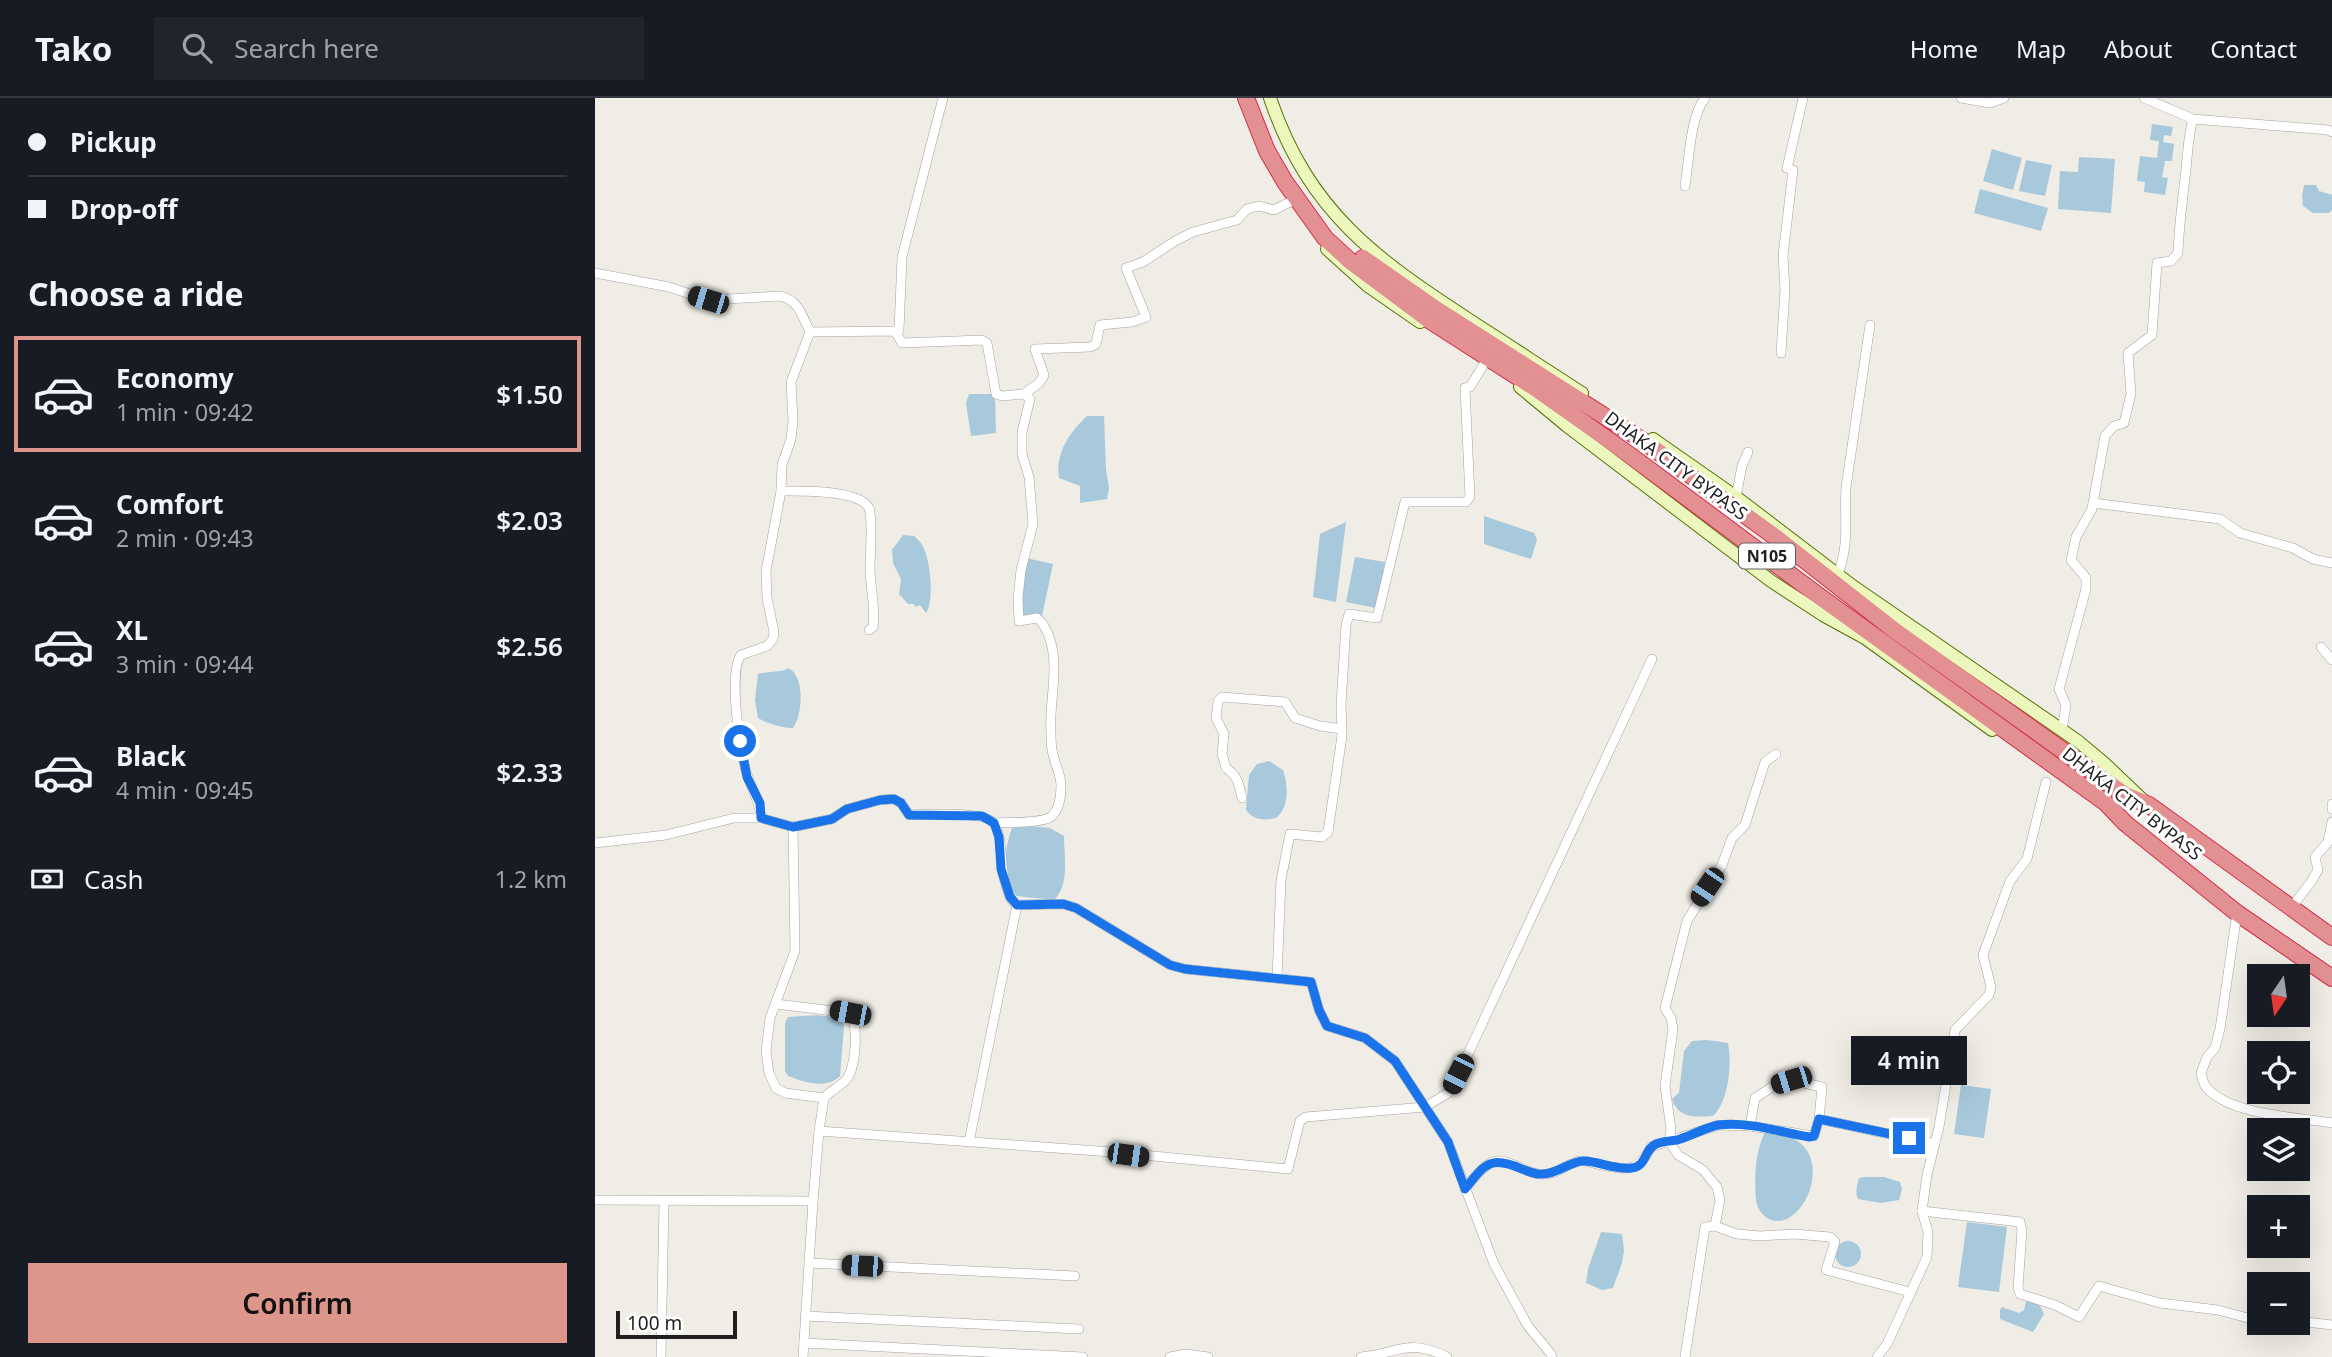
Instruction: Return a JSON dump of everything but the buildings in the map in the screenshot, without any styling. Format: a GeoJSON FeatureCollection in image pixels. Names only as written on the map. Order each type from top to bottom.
{"type":"FeatureCollection","features":[{"type":"Feature","properties":{"kind":"highway","name":"DHAKA CITY BYPASS"},"geometry":{"type":"LineString","coordinates":[[1246,98],[1267,151],[1295,198],[1325,238],[1350,261],[1429,320],[1526,382],[1631,456],[2106,803],[2122,820],[2237,912],[2332,978]]}},
{"type":"Feature","properties":{"kind":"highway","name":"DHAKA CITY BYPASS"},"geometry":{"type":"LineString","coordinates":[[1257,98],[1276,148],[1304,193],[1332,229],[1367,261],[1436,309],[1642,440],[1894,630],[2125,795],[2149,805],[2332,937]]}},
{"type":"Feature","properties":{"kind":"main road"},"geometry":{"type":"LineString","coordinates":[[1238,98],[1260,154],[1290,202],[1319,242],[1344,267],[1426,327],[1532,396],[1567,426],[1771,581],[1823,615],[1865,638],[1939,693],[2122,820]]}},
{"type":"Feature","properties":{"kind":"main road"},"geometry":{"type":"LineString","coordinates":[[1270,98],[1286,141],[1313,185],[1340,220],[1384,262],[1645,433],[1736,497],[1837,574],[2062,730],[2104,763],[2149,805]]}},
{"type":"Feature","properties":{"kind":"street"},"geometry":{"type":"LineString","coordinates":[[810,332],[899,330],[902,257],[943,98]]}},
{"type":"Feature","properties":{"kind":"street"},"geometry":{"type":"LineString","coordinates":[[1685,186],[1688,156],[1695,130],[1694,118],[1705,98]]}},
{"type":"Feature","properties":{"kind":"street"},"geometry":{"type":"LineString","coordinates":[[1781,353],[1785,290],[1783,256],[1793,170],[1787,167],[1803,98]]}},
{"type":"Feature","properties":{"kind":"street"},"geometry":{"type":"LineString","coordinates":[[1961,98],[1990,103],[2004,98]]}},
{"type":"Feature","properties":{"kind":"street"},"geometry":{"type":"LineString","coordinates":[[2144,98],[2193,119],[2332,132]]}},
{"type":"Feature","properties":{"kind":"street"},"geometry":{"type":"LineString","coordinates":[[2062,730],[2066,705],[2059,689],[2087,589],[2086,578],[2071,560],[2076,537],[2093,503],[2105,436],[2114,426],[2124,423],[2131,394],[2128,353],[2152,335],[2157,263],[2171,261],[2178,253],[2187,166],[2187,138],[2193,119]]}},
{"type":"Feature","properties":{"kind":"street"},"geometry":{"type":"LineString","coordinates":[[895,331],[902,343],[982,340],[987,343],[996,394],[1024,394],[1039,383],[1044,375],[1035,349],[1090,347],[1096,344],[1100,325],[1132,322],[1146,317],[1126,268],[1143,262],[1193,232],[1237,220],[1247,209],[1259,206],[1274,210],[1290,202]]}},
{"type":"Feature","properties":{"kind":"street"},"geometry":{"type":"LineString","coordinates":[[595,273],[669,287],[708,300],[780,296],[796,304],[810,332],[791,382],[791,439],[782,465],[781,491],[766,571],[773,639],[767,646],[741,655],[735,670],[742,756],[747,777],[760,803],[761,818]]}},
{"type":"Feature","properties":{"kind":"street"},"geometry":{"type":"LineString","coordinates":[[1837,574],[1847,544],[1846,487],[1870,325]]}},
{"type":"Feature","properties":{"kind":"street"},"geometry":{"type":"LineString","coordinates":[[1277,978],[1282,880],[1290,834],[1322,836],[1328,832],[1342,729],[1341,705],[1349,614],[1377,618],[1405,502],[1466,502],[1470,497],[1465,388],[1470,387],[1484,364]]}},
{"type":"Feature","properties":{"kind":"street"},"geometry":{"type":"LineString","coordinates":[[595,843],[666,835],[734,818],[761,818],[793,827],[832,819],[847,809],[894,799],[901,803],[909,815],[982,816],[994,823],[1051,818],[1058,807],[1061,793],[1061,779],[1053,754],[1051,736],[1053,654],[1041,621],[1037,618],[1019,621],[1017,598],[1021,569],[1033,524],[1029,477],[1022,454],[1022,432],[1030,399],[1024,394]]}},
{"type":"Feature","properties":{"kind":"street"},"geometry":{"type":"LineString","coordinates":[[1736,497],[1742,466],[1748,452]]}},
{"type":"Feature","properties":{"kind":"street"},"geometry":{"type":"LineString","coordinates":[[781,491],[840,494],[862,501],[869,508],[870,583],[874,620],[873,627],[869,630]]}},
{"type":"Feature","properties":{"kind":"street"},"geometry":{"type":"LineString","coordinates":[[2093,503],[2220,519],[2241,533],[2293,548],[2313,559],[2332,563]]}},
{"type":"Feature","properties":{"kind":"street"},"geometry":{"type":"LineString","coordinates":[[2321,647],[2332,660]]}},
{"type":"Feature","properties":{"kind":"street"},"geometry":{"type":"LineString","coordinates":[[819,1131],[1288,1169],[1300,1121],[1306,1117],[1425,1107],[1448,1093],[1467,1056],[1652,659]]}},
{"type":"Feature","properties":{"kind":"street"},"geometry":{"type":"LineString","coordinates":[[1242,798],[1239,782],[1235,774],[1226,768],[1222,754],[1224,734],[1216,718],[1217,701],[1222,697],[1285,702],[1295,718],[1319,726],[1342,729]]}},
{"type":"Feature","properties":{"kind":"street"},"geometry":{"type":"LineString","coordinates":[[1715,1226],[1720,1200],[1717,1187],[1703,1170],[1678,1155],[1669,1141],[1671,1129],[1665,1086],[1673,1029],[1665,1008],[1687,922],[1722,865],[1732,838],[1745,825],[1765,762],[1776,754]]}},
{"type":"Feature","properties":{"kind":"street"},"geometry":{"type":"LineString","coordinates":[[1877,1357],[1887,1344],[1927,1257],[1928,1232],[1921,1211],[1955,1030],[1989,995],[1991,987],[1983,955],[2010,881],[2027,859],[2046,782]]}},
{"type":"Feature","properties":{"kind":"street"},"geometry":{"type":"LineString","coordinates":[[2291,908],[2318,870],[2315,857],[2328,842],[2332,822]]}},
{"type":"Feature","properties":{"kind":"street"},"geometry":{"type":"LineString","coordinates":[[994,823],[999,837],[1001,869],[1010,897],[1017,905]]}},
{"type":"Feature","properties":{"kind":"street"},"geometry":{"type":"LineString","coordinates":[[793,827],[795,951],[770,1018],[766,1051],[769,1073],[776,1088],[785,1093],[824,1098]]}},
{"type":"Feature","properties":{"kind":"street"},"geometry":{"type":"LineString","coordinates":[[1017,905],[1063,904],[1076,908],[1170,965],[1185,969],[1311,982],[1327,1026],[1365,1038],[1395,1061],[1448,1142],[1494,1264],[1528,1326],[1552,1357]]}},
{"type":"Feature","properties":{"kind":"street"},"geometry":{"type":"LineString","coordinates":[[969,1142],[1017,905]]}},
{"type":"Feature","properties":{"kind":"street"},"geometry":{"type":"LineString","coordinates":[[2237,912],[2220,1028],[2215,1048],[2207,1057],[2201,1073],[2205,1087],[2222,1100],[2250,1110],[2332,1123]]}},
{"type":"Feature","properties":{"kind":"street"},"geometry":{"type":"LineString","coordinates":[[776,1004],[850,1013],[855,1019],[851,1074],[824,1098],[813,1201],[803,1357]]}},
{"type":"Feature","properties":{"kind":"street"},"geometry":{"type":"LineString","coordinates":[[1465,1189],[1476,1175],[1493,1161],[1502,1161],[1542,1175],[1581,1161],[1617,1168],[1633,1168],[1645,1160],[1651,1147],[1719,1125],[1750,1126],[1814,1136],[1819,1119],[1822,1087],[1791,1080],[1777,1084],[1755,1098],[1750,1126]]}},
{"type":"Feature","properties":{"kind":"street"},"geometry":{"type":"LineString","coordinates":[[1819,1119],[1935,1144]]}},
{"type":"Feature","properties":{"kind":"street"},"geometry":{"type":"LineString","coordinates":[[595,1200],[813,1201]]}},
{"type":"Feature","properties":{"kind":"street"},"geometry":{"type":"LineString","coordinates":[[661,1357],[664,1200]]}},
{"type":"Feature","properties":{"kind":"street"},"geometry":{"type":"LineString","coordinates":[[1921,1211],[2020,1223],[2020,1294],[2055,1305],[2079,1317],[2099,1286],[2160,1303],[2218,1310],[2247,1318]]}},
{"type":"Feature","properties":{"kind":"street"},"geometry":{"type":"LineString","coordinates":[[1685,1357],[1705,1227],[1715,1226],[1737,1234],[1760,1236],[1794,1234],[1830,1237],[1835,1242],[1826,1270],[1910,1292]]}},
{"type":"Feature","properties":{"kind":"street"},"geometry":{"type":"LineString","coordinates":[[809,1263],[1076,1276]]}},
{"type":"Feature","properties":{"kind":"street"},"geometry":{"type":"LineString","coordinates":[[806,1315],[1079,1329]]}},
{"type":"Feature","properties":{"kind":"street"},"geometry":{"type":"LineString","coordinates":[[2310,1322],[2332,1325]]}},
{"type":"Feature","properties":{"kind":"street"},"geometry":{"type":"LineString","coordinates":[[804,1343],[1083,1357]]}},
{"type":"Feature","properties":{"kind":"street"},"geometry":{"type":"LineString","coordinates":[[1361,1357],[1411,1346],[1435,1351],[1447,1357]]}},
{"type":"Feature","properties":{"kind":"street"},"geometry":{"type":"LineString","coordinates":[[1170,1357],[1186,1354],[1207,1357]]}},
{"type":"Feature","properties":{"kind":"water"},"geometry":{"type":"Polygon","coordinates":[[[2152,124],[2173,127],[2171,136],[2164,135],[2163,142],[2174,144],[2172,161],[2165,161],[2162,177],[2168,178],[2165,195],[2144,192],[2145,182],[2137,181],[2140,156],[2157,158],[2159,141],[2150,140],[2152,124]]]}},
{"type":"Feature","properties":{"kind":"water"},"geometry":{"type":"Polygon","coordinates":[[[1992,149],[2022,158],[2013,190],[1983,181],[1992,149]]]}},
{"type":"Feature","properties":{"kind":"water"},"geometry":{"type":"Polygon","coordinates":[[[2079,157],[2115,159],[2111,213],[2058,209],[2060,171],[2078,172],[2079,157]]]}},
{"type":"Feature","properties":{"kind":"water"},"geometry":{"type":"Polygon","coordinates":[[[2026,160],[2052,165],[2045,196],[2019,191],[2026,160]]]}},
{"type":"Feature","properties":{"kind":"water"},"geometry":{"type":"Polygon","coordinates":[[[2304,185],[2316,185],[2319,191],[2332,195],[2332,210],[2329,213],[2313,213],[2303,206],[2304,185]]]}},
{"type":"Feature","properties":{"kind":"water"},"geometry":{"type":"Polygon","coordinates":[[[1980,189],[2048,208],[2041,231],[1974,213],[1980,189]]]}},
{"type":"Feature","properties":{"kind":"water"},"geometry":{"type":"Polygon","coordinates":[[[969,394],[992,394],[995,398],[996,433],[971,436],[966,403],[969,394]]]}},
{"type":"Feature","properties":{"kind":"water"},"geometry":{"type":"Polygon","coordinates":[[[1087,416],[1104,416],[1109,488],[1107,499],[1080,503],[1080,486],[1059,478],[1058,469],[1065,444],[1087,416]]]}},
{"type":"Feature","properties":{"kind":"water"},"geometry":{"type":"Polygon","coordinates":[[[1484,516],[1534,533],[1537,540],[1531,559],[1484,544],[1484,516]]]}},
{"type":"Feature","properties":{"kind":"water"},"geometry":{"type":"Polygon","coordinates":[[[1346,522],[1336,602],[1313,597],[1320,534],[1346,522]]]}},
{"type":"Feature","properties":{"kind":"water"},"geometry":{"type":"Polygon","coordinates":[[[903,535],[914,536],[925,551],[931,590],[926,613],[920,605],[915,607],[914,604],[908,604],[899,594],[901,579],[893,563],[892,550],[903,535]]]}},
{"type":"Feature","properties":{"kind":"water"},"geometry":{"type":"Polygon","coordinates":[[[1355,557],[1385,562],[1376,608],[1346,602],[1355,557]]]}},
{"type":"Feature","properties":{"kind":"water"},"geometry":{"type":"Polygon","coordinates":[[[1026,558],[1053,564],[1042,616],[1023,617],[1020,599],[1026,558]]]}},
{"type":"Feature","properties":{"kind":"water"},"geometry":{"type":"Polygon","coordinates":[[[788,668],[797,678],[801,696],[799,714],[793,728],[758,718],[755,700],[758,674],[788,668]]]}},
{"type":"Feature","properties":{"kind":"water"},"geometry":{"type":"Polygon","coordinates":[[[1269,761],[1283,770],[1287,789],[1286,802],[1276,818],[1259,819],[1246,810],[1249,775],[1257,764],[1269,761]]]}},
{"type":"Feature","properties":{"kind":"water"},"geometry":{"type":"Polygon","coordinates":[[[1012,828],[1050,828],[1064,836],[1064,878],[1054,900],[1016,896],[1008,880],[1005,863],[1012,828]]]}},
{"type":"Feature","properties":{"kind":"water"},"geometry":{"type":"Polygon","coordinates":[[[817,1015],[841,1018],[844,1026],[840,1076],[822,1084],[788,1076],[785,1071],[785,1023],[788,1017],[817,1015]]]}},
{"type":"Feature","properties":{"kind":"water"},"geometry":{"type":"Polygon","coordinates":[[[1692,1041],[1728,1043],[1730,1061],[1726,1092],[1713,1116],[1688,1115],[1675,1106],[1672,1099],[1679,1093],[1684,1051],[1692,1041]]]}},
{"type":"Feature","properties":{"kind":"water"},"geometry":{"type":"Polygon","coordinates":[[[1961,1085],[1991,1089],[1984,1138],[1954,1134],[1961,1085]]]}},
{"type":"Feature","properties":{"kind":"water"},"geometry":{"type":"Polygon","coordinates":[[[1765,1132],[1791,1137],[1806,1149],[1812,1166],[1811,1184],[1805,1201],[1794,1214],[1781,1221],[1767,1218],[1756,1200],[1756,1165],[1765,1132]]]}},
{"type":"Feature","properties":{"kind":"water"},"geometry":{"type":"Polygon","coordinates":[[[1884,1177],[1900,1182],[1902,1189],[1899,1200],[1881,1203],[1858,1199],[1856,1191],[1859,1178],[1884,1177]]]}},
{"type":"Feature","properties":{"kind":"water"},"geometry":{"type":"Polygon","coordinates":[[[1967,1222],[2007,1227],[1999,1292],[1958,1287],[1967,1222]]]}},
{"type":"Feature","properties":{"kind":"water"},"geometry":{"type":"Polygon","coordinates":[[[1601,1232],[1622,1234],[1624,1251],[1613,1288],[1602,1290],[1586,1283],[1601,1232]]]}},
{"type":"Feature","properties":{"kind":"water"},"geometry":{"type":"Polygon","coordinates":[[[1848,1241],[1857,1245],[1861,1254],[1857,1263],[1848,1267],[1839,1263],[1835,1254],[1839,1245],[1848,1241]]]}},
{"type":"Feature","properties":{"kind":"water"},"geometry":{"type":"Polygon","coordinates":[[[2026,1302],[2038,1302],[2044,1314],[2033,1332],[2000,1319],[2002,1307],[2019,1313],[2024,1310],[2026,1302]]]}},
{"type":"Feature","properties":{"kind":"route"},"geometry":{"type":"LineString","coordinates":[[740,741],[747,777],[760,803],[761,818],[793,827],[832,819],[847,809],[894,799],[901,803],[909,815],[982,816],[994,823],[999,837],[1001,869],[1010,897],[1017,905],[1063,904],[1076,908],[1170,965],[1185,969],[1311,982],[1327,1026],[1365,1038],[1395,1061],[1448,1142],[1465,1189],[1476,1175],[1493,1161],[1502,1161],[1542,1175],[1581,1161],[1617,1168],[1633,1168],[1645,1160],[1651,1147],[1719,1125],[1750,1126],[1809,1137],[1814,1136],[1819,1119],[1909,1138]]}}]}
